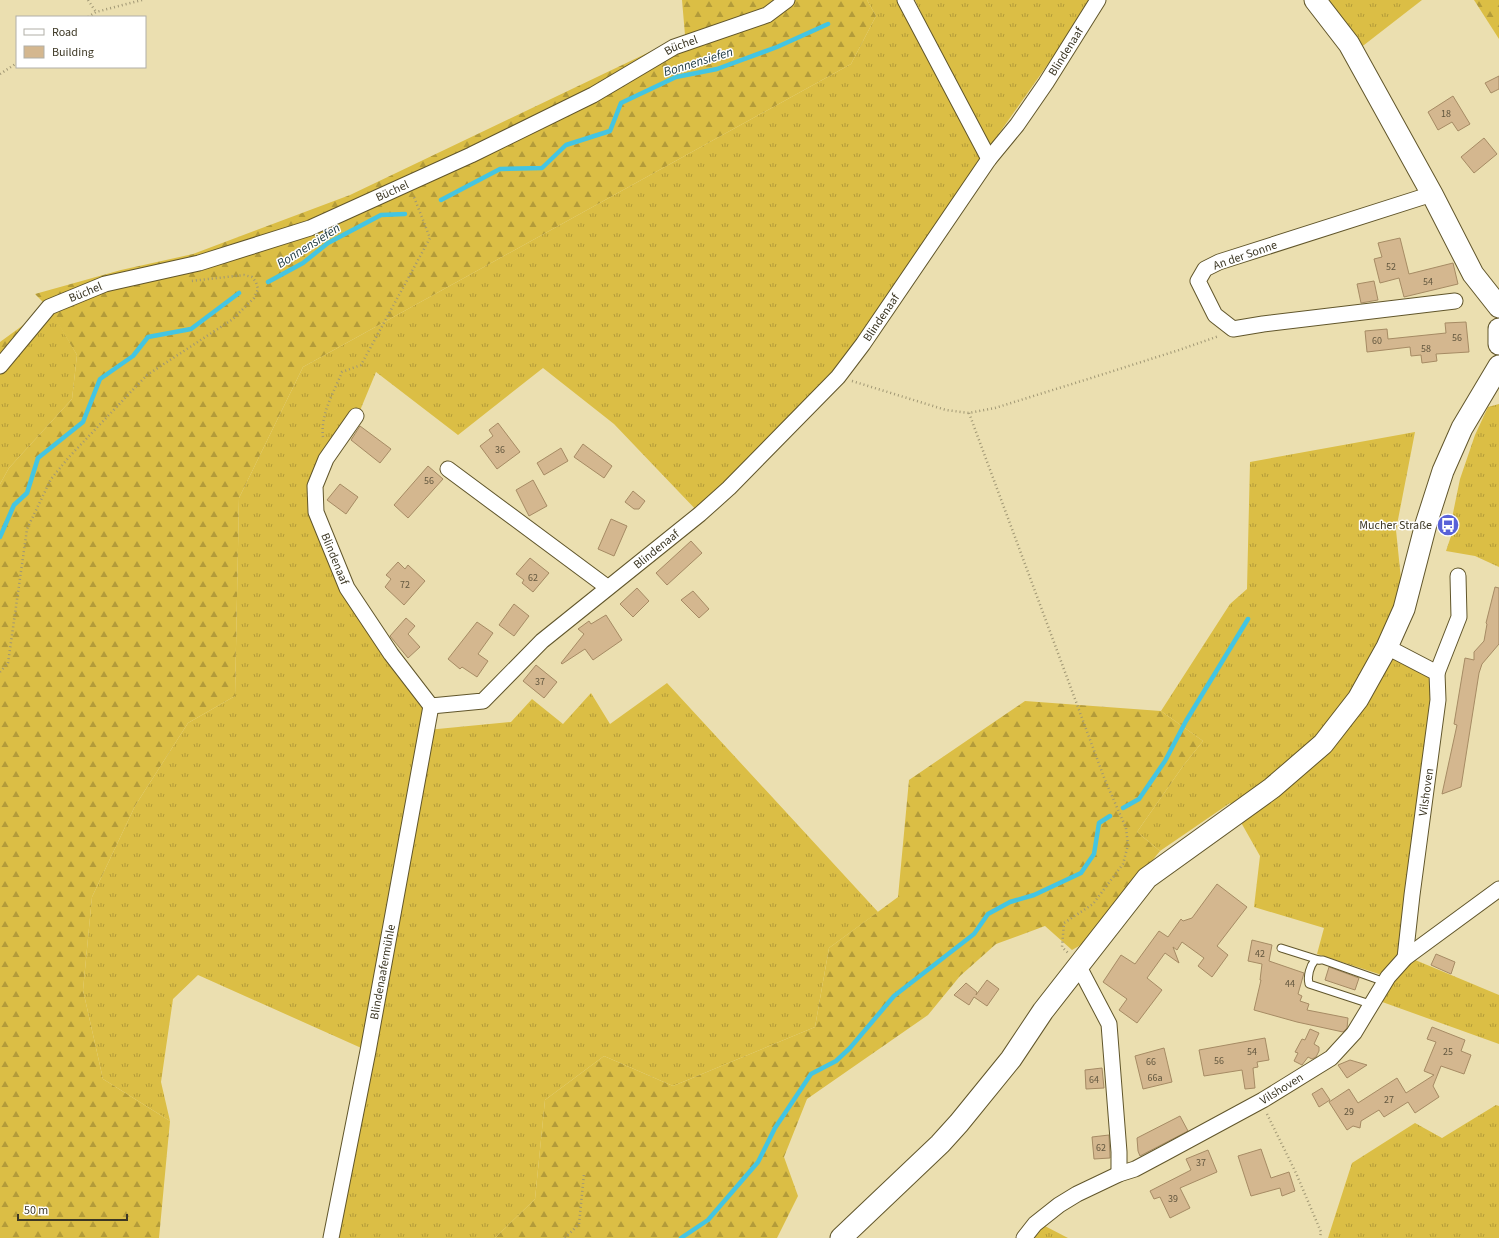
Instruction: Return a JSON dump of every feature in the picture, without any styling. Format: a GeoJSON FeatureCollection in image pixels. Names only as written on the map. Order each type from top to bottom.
{"type":"FeatureCollection","features":[{"type":"Feature","properties":{"kind":"main road"},"geometry":{"type":"LineString","coordinates":[[1315,0],[1348,44],[1432,194],[1473,274],[1499,307]]}},
{"type":"Feature","properties":{"kind":"main road"},"geometry":{"type":"LineString","coordinates":[[1499,329],[1499,344]]}},
{"type":"Feature","properties":{"kind":"main road"},"geometry":{"type":"LineString","coordinates":[[842,1238],[940,1144],[959,1123],[1011,1059],[1043,1011],[1078,964],[1147,878],[1272,788],[1323,744],[1358,699],[1387,647],[1404,609],[1426,524],[1443,471],[1462,428],[1499,366]]}},
{"type":"Feature","properties":{"kind":"street","name":"Büchel"},"geometry":{"type":"LineString","coordinates":[[0,366],[49,307],[105,284],[198,263],[310,228],[409,183],[593,95],[674,47],[766,15],[787,0]]}},
{"type":"Feature","properties":{"kind":"street"},"geometry":{"type":"LineString","coordinates":[[905,0],[989,159]]}},
{"type":"Feature","properties":{"kind":"street","name":"Blindenaaf"},"geometry":{"type":"LineString","coordinates":[[356,416],[326,459],[315,486],[316,512],[347,588],[391,654],[431,706],[483,701],[542,641],[607,587],[700,514],[729,488],[838,377],[863,344],[989,159],[1017,124],[1046,83],[1098,0]]}},
{"type":"Feature","properties":{"kind":"street","name":"An der Sonne"},"geometry":{"type":"LineString","coordinates":[[1227,324],[1215,315],[1198,281],[1205,270],[1219,262],[1432,194]]}},
{"type":"Feature","properties":{"kind":"street"},"geometry":{"type":"LineString","coordinates":[[1227,324],[1233,329],[1263,324],[1455,301]]}},
{"type":"Feature","properties":{"kind":"street"},"geometry":{"type":"LineString","coordinates":[[448,469],[607,587]]}},
{"type":"Feature","properties":{"kind":"street","name":"Vilshoven"},"geometry":{"type":"LineString","coordinates":[[1405,958],[1438,700],[1437,673],[1459,617],[1458,576]]}},
{"type":"Feature","properties":{"kind":"street"},"geometry":{"type":"LineString","coordinates":[[1387,647],[1437,673]]}},
{"type":"Feature","properties":{"kind":"street","name":"Blindenaafermühle"},"geometry":{"type":"LineString","coordinates":[[331,1238],[369,1044],[431,706]]}},
{"type":"Feature","properties":{"kind":"street","name":"Vilshoven"},"geometry":{"type":"LineString","coordinates":[[1024,1238],[1035,1224],[1059,1205],[1077,1194],[1120,1174],[1135,1169],[1263,1100],[1331,1058],[1354,1033],[1370,1004],[1385,982],[1405,958],[1499,889]]}},
{"type":"Feature","properties":{"kind":"street"},"geometry":{"type":"LineString","coordinates":[[1078,964],[1109,1024],[1120,1174]]}},
{"type":"Feature","properties":{"kind":"lane"},"geometry":{"type":"LineString","coordinates":[[1280,948],[1365,974],[1385,982]]}},
{"type":"Feature","properties":{"kind":"lane"},"geometry":{"type":"LineString","coordinates":[[1320,960],[1315,960],[1312,963],[1308,977],[1309,984],[1370,1004]]}},
{"type":"Feature","properties":{"kind":"path"},"geometry":{"type":"LineString","coordinates":[[88,0],[96,12]]}},
{"type":"Feature","properties":{"kind":"path"},"geometry":{"type":"LineString","coordinates":[[90,16],[96,12],[142,0]]}},
{"type":"Feature","properties":{"kind":"path"},"geometry":{"type":"LineString","coordinates":[[0,74],[16,64]]}},
{"type":"Feature","properties":{"kind":"path"},"geometry":{"type":"LineString","coordinates":[[326,459],[322,428],[342,372],[361,365],[430,238],[409,183]]}},
{"type":"Feature","properties":{"kind":"path"},"geometry":{"type":"LineString","coordinates":[[0,672],[8,663],[27,529],[51,479],[69,457],[147,375],[233,319],[254,298],[258,289],[256,282],[252,277],[244,275],[190,281]]}},
{"type":"Feature","properties":{"kind":"path"},"geometry":{"type":"LineString","coordinates":[[838,377],[946,410],[969,413],[995,408],[1211,340],[1217,337],[1227,324]]}},
{"type":"Feature","properties":{"kind":"path"},"geometry":{"type":"LineString","coordinates":[[969,413],[1106,780],[1126,828],[1128,846],[1123,864],[1093,904],[1064,924],[1062,947],[1078,964]]}},
{"type":"Feature","properties":{"kind":"path"},"geometry":{"type":"LineString","coordinates":[[1263,1100],[1271,1124],[1296,1173],[1321,1232],[1320,1238]]}},
{"type":"Feature","properties":{"kind":"path"},"geometry":{"type":"LineString","coordinates":[[565,1238],[579,1224],[584,1174]]}},
{"type":"Feature","properties":{"kind":"green space"},"geometry":{"type":"Polygon","coordinates":[[[682,0],[867,0],[876,16],[851,64],[303,367],[239,498],[235,696],[188,723],[135,806],[92,897],[83,990],[103,1079],[170,1121],[159,1238],[0,1238],[0,484],[9,468],[72,399],[77,355],[48,307],[35,294],[121,270],[193,254],[350,195],[685,35],[682,0]]]}},
{"type":"Feature","properties":{"kind":"green space"},"geometry":{"type":"Polygon","coordinates":[[[867,0],[899,0],[981,158],[863,344],[700,514],[614,424],[543,368],[458,435],[376,372],[359,413],[315,486],[347,588],[431,706],[427,730],[511,722],[532,699],[563,724],[591,693],[610,724],[667,683],[878,912],[829,948],[815,1027],[673,1086],[604,1056],[545,1100],[535,1199],[495,1238],[331,1238],[368,1051],[198,975],[173,999],[161,1082],[170,1121],[103,1079],[83,990],[92,897],[135,806],[188,723],[235,696],[239,498],[303,367],[851,64],[876,16],[867,0]]]}},
{"type":"Feature","properties":{"kind":"green space"},"geometry":{"type":"Polygon","coordinates":[[[915,0],[1093,0],[986,152],[915,0]]]}},
{"type":"Feature","properties":{"kind":"green space"},"geometry":{"type":"Polygon","coordinates":[[[1313,0],[1422,0],[1355,52],[1313,0]]]}},
{"type":"Feature","properties":{"kind":"green space"},"geometry":{"type":"Polygon","coordinates":[[[1474,0],[1499,0],[1499,39],[1474,0]]]}},
{"type":"Feature","properties":{"kind":"green space"},"geometry":{"type":"Polygon","coordinates":[[[48,307],[0,366],[0,342],[48,307]]]}},
{"type":"Feature","properties":{"kind":"green space"},"geometry":{"type":"Polygon","coordinates":[[[49,307],[77,355],[72,399],[9,468],[0,484],[0,366],[49,307]]]}},
{"type":"Feature","properties":{"kind":"green space"},"geometry":{"type":"Polygon","coordinates":[[[1499,404],[1499,567],[1475,556],[1446,551],[1453,530],[1452,518],[1460,479],[1475,435],[1488,407],[1499,404]]]}},
{"type":"Feature","properties":{"kind":"green space"},"geometry":{"type":"Polygon","coordinates":[[[1415,432],[1396,530],[1404,609],[1387,647],[1437,673],[1405,958],[1388,977],[1317,954],[1324,928],[1254,907],[1260,856],[1230,803],[1160,851],[1137,832],[1183,766],[1203,741],[1161,711],[1230,604],[1247,589],[1250,462],[1415,432]]]}},
{"type":"Feature","properties":{"kind":"green space"},"geometry":{"type":"Polygon","coordinates":[[[1025,701],[1161,711],[1203,741],[1183,766],[1137,832],[1160,851],[1086,942],[1072,950],[1045,926],[996,944],[960,976],[928,1015],[807,1099],[784,1157],[798,1196],[777,1238],[495,1238],[535,1199],[545,1100],[604,1056],[673,1086],[815,1027],[829,948],[898,897],[909,780],[1025,701]]]}},
{"type":"Feature","properties":{"kind":"green space"},"geometry":{"type":"Polygon","coordinates":[[[1408,957],[1499,995],[1499,1044],[1374,999],[1408,957]]]}},
{"type":"Feature","properties":{"kind":"green space"},"geometry":{"type":"Polygon","coordinates":[[[1496,1105],[1499,1106],[1499,1238],[1328,1238],[1352,1163],[1415,1123],[1442,1138],[1496,1105]]]}},
{"type":"Feature","properties":{"kind":"green space"},"geometry":{"type":"Polygon","coordinates":[[[1041,1224],[1068,1238],[1030,1238],[1041,1224]]]}},
{"type":"Feature","properties":{"kind":"building"},"geometry":{"type":"Polygon","coordinates":[[[1499,76],[1499,89],[1491,93],[1485,83],[1499,76]]]}},
{"type":"Feature","properties":{"kind":"building"},"geometry":{"type":"Polygon","coordinates":[[[1453,96],[1470,124],[1458,131],[1452,122],[1438,130],[1428,112],[1453,96]]]}},
{"type":"Feature","properties":{"kind":"building"},"geometry":{"type":"Polygon","coordinates":[[[1484,138],[1497,154],[1474,173],[1461,157],[1484,138]]]}},
{"type":"Feature","properties":{"kind":"building"},"geometry":{"type":"Polygon","coordinates":[[[1400,238],[1409,274],[1453,263],[1458,284],[1404,297],[1399,278],[1380,283],[1374,259],[1382,257],[1378,243],[1400,238]]]}},
{"type":"Feature","properties":{"kind":"building"},"geometry":{"type":"Polygon","coordinates":[[[1374,281],[1378,300],[1361,303],[1357,284],[1374,281]]]}},
{"type":"Feature","properties":{"kind":"building"},"geometry":{"type":"Polygon","coordinates":[[[1466,322],[1469,352],[1436,354],[1437,361],[1422,363],[1421,355],[1411,356],[1410,347],[1367,352],[1365,331],[1387,329],[1388,339],[1446,333],[1445,323],[1466,322]]]}},
{"type":"Feature","properties":{"kind":"building"},"geometry":{"type":"Polygon","coordinates":[[[498,423],[520,452],[497,469],[480,446],[493,436],[489,430],[498,423]]]}},
{"type":"Feature","properties":{"kind":"building"},"geometry":{"type":"Polygon","coordinates":[[[360,426],[391,449],[380,463],[351,440],[360,426]]]}},
{"type":"Feature","properties":{"kind":"building"},"geometry":{"type":"Polygon","coordinates":[[[583,444],[612,466],[604,478],[574,457],[583,444]]]}},
{"type":"Feature","properties":{"kind":"building"},"geometry":{"type":"Polygon","coordinates":[[[561,448],[568,461],[544,475],[537,463],[561,448]]]}},
{"type":"Feature","properties":{"kind":"building"},"geometry":{"type":"Polygon","coordinates":[[[428,466],[443,479],[408,518],[394,505],[428,466]]]}},
{"type":"Feature","properties":{"kind":"building"},"geometry":{"type":"Polygon","coordinates":[[[533,480],[547,506],[529,516],[516,490],[533,480]]]}},
{"type":"Feature","properties":{"kind":"building"},"geometry":{"type":"Polygon","coordinates":[[[340,484],[358,497],[346,514],[327,500],[340,484]]]}},
{"type":"Feature","properties":{"kind":"building"},"geometry":{"type":"Polygon","coordinates":[[[633,491],[645,501],[639,509],[634,509],[625,502],[633,491]]]}},
{"type":"Feature","properties":{"kind":"building"},"geometry":{"type":"Polygon","coordinates":[[[611,519],[627,526],[614,556],[598,549],[611,519]]]}},
{"type":"Feature","properties":{"kind":"building"},"geometry":{"type":"Polygon","coordinates":[[[691,541],[702,553],[667,585],[656,573],[691,541]]]}},
{"type":"Feature","properties":{"kind":"building"},"geometry":{"type":"Polygon","coordinates":[[[530,558],[549,573],[533,592],[522,583],[524,580],[516,574],[530,558]]]}},
{"type":"Feature","properties":{"kind":"building"},"geometry":{"type":"Polygon","coordinates":[[[398,562],[405,569],[408,565],[425,581],[404,605],[385,587],[391,579],[386,575],[398,562]]]}},
{"type":"Feature","properties":{"kind":"building"},"geometry":{"type":"Polygon","coordinates":[[[1495,587],[1499,588],[1499,644],[1482,664],[1479,673],[1461,787],[1442,794],[1457,725],[1454,724],[1465,658],[1474,660],[1474,652],[1484,641],[1486,623],[1495,587]]]}},
{"type":"Feature","properties":{"kind":"building"},"geometry":{"type":"Polygon","coordinates":[[[637,588],[649,601],[633,617],[620,604],[637,588]]]}},
{"type":"Feature","properties":{"kind":"building"},"geometry":{"type":"Polygon","coordinates":[[[693,591],[709,609],[699,618],[681,600],[693,591]]]}},
{"type":"Feature","properties":{"kind":"building"},"geometry":{"type":"Polygon","coordinates":[[[514,604],[529,616],[514,636],[499,625],[514,604]]]}},
{"type":"Feature","properties":{"kind":"building"},"geometry":{"type":"Polygon","coordinates":[[[606,615],[622,640],[593,660],[585,649],[562,664],[561,663],[584,634],[578,629],[589,621],[591,624],[606,615]]]}},
{"type":"Feature","properties":{"kind":"building"},"geometry":{"type":"Polygon","coordinates":[[[406,618],[415,626],[408,634],[420,647],[408,658],[390,636],[406,618]]]}},
{"type":"Feature","properties":{"kind":"building"},"geometry":{"type":"Polygon","coordinates":[[[477,622],[493,633],[478,654],[488,661],[477,677],[462,667],[460,669],[448,659],[477,622]]]}},
{"type":"Feature","properties":{"kind":"building"},"geometry":{"type":"Polygon","coordinates":[[[536,665],[557,682],[544,698],[523,681],[536,665]]]}},
{"type":"Feature","properties":{"kind":"building"},"geometry":{"type":"Polygon","coordinates":[[[1217,884],[1247,907],[1217,946],[1228,955],[1212,977],[1198,966],[1204,958],[1182,942],[1177,950],[1173,947],[1179,963],[1165,953],[1147,978],[1162,990],[1137,1023],[1119,1010],[1127,999],[1103,982],[1121,955],[1135,964],[1159,931],[1168,937],[1181,919],[1183,921],[1192,918],[1217,884]]]}},
{"type":"Feature","properties":{"kind":"building"},"geometry":{"type":"Polygon","coordinates":[[[1252,940],[1272,945],[1269,961],[1304,973],[1298,994],[1302,996],[1300,1001],[1309,1004],[1307,1010],[1348,1018],[1347,1028],[1343,1032],[1297,1022],[1254,1010],[1261,980],[1262,964],[1248,961],[1252,940]]]}},
{"type":"Feature","properties":{"kind":"building"},"geometry":{"type":"Polygon","coordinates":[[[1436,954],[1455,962],[1451,974],[1431,965],[1436,954]]]}},
{"type":"Feature","properties":{"kind":"building"},"geometry":{"type":"Polygon","coordinates":[[[1329,967],[1359,978],[1355,990],[1325,980],[1329,967]]]}},
{"type":"Feature","properties":{"kind":"building"},"geometry":{"type":"Polygon","coordinates":[[[987,980],[999,989],[987,1006],[974,997],[969,1005],[954,995],[966,983],[977,992],[976,995],[987,980]]]}},
{"type":"Feature","properties":{"kind":"building"},"geometry":{"type":"Polygon","coordinates":[[[1432,1027],[1465,1040],[1461,1051],[1471,1055],[1464,1074],[1441,1066],[1433,1086],[1439,1097],[1415,1113],[1408,1102],[1384,1117],[1379,1110],[1361,1121],[1360,1128],[1353,1126],[1347,1130],[1329,1102],[1349,1089],[1358,1103],[1397,1078],[1406,1093],[1434,1075],[1424,1071],[1436,1042],[1427,1039],[1432,1027]]]}},
{"type":"Feature","properties":{"kind":"building"},"geometry":{"type":"Polygon","coordinates":[[[1310,1029],[1319,1033],[1314,1044],[1319,1047],[1319,1051],[1316,1057],[1312,1059],[1308,1057],[1302,1065],[1294,1061],[1298,1053],[1295,1052],[1302,1039],[1305,1040],[1310,1029]]]}},
{"type":"Feature","properties":{"kind":"building"},"geometry":{"type":"Polygon","coordinates":[[[1265,1038],[1269,1060],[1257,1062],[1258,1067],[1253,1068],[1255,1088],[1245,1089],[1242,1070],[1204,1076],[1199,1050],[1265,1038]]]}},
{"type":"Feature","properties":{"kind":"building"},"geometry":{"type":"Polygon","coordinates":[[[1164,1048],[1172,1082],[1143,1089],[1135,1056],[1164,1048]]]}},
{"type":"Feature","properties":{"kind":"building"},"geometry":{"type":"Polygon","coordinates":[[[1350,1060],[1367,1065],[1347,1078],[1338,1065],[1350,1060]]]}},
{"type":"Feature","properties":{"kind":"building"},"geometry":{"type":"Polygon","coordinates":[[[1102,1068],[1104,1088],[1086,1089],[1085,1070],[1102,1068]]]}},
{"type":"Feature","properties":{"kind":"building"},"geometry":{"type":"Polygon","coordinates":[[[1322,1088],[1330,1100],[1319,1107],[1312,1094],[1322,1088]]]}},
{"type":"Feature","properties":{"kind":"building"},"geometry":{"type":"Polygon","coordinates":[[[1180,1116],[1188,1131],[1140,1156],[1137,1138],[1180,1116]]]}},
{"type":"Feature","properties":{"kind":"building"},"geometry":{"type":"Polygon","coordinates":[[[1109,1135],[1110,1158],[1094,1159],[1092,1137],[1109,1135]]]}},
{"type":"Feature","properties":{"kind":"building"},"geometry":{"type":"Polygon","coordinates":[[[1261,1149],[1271,1178],[1289,1172],[1295,1191],[1282,1196],[1280,1188],[1251,1196],[1238,1156],[1261,1149]]]}},
{"type":"Feature","properties":{"kind":"building"},"geometry":{"type":"Polygon","coordinates":[[[1208,1150],[1217,1172],[1180,1188],[1190,1208],[1170,1218],[1160,1197],[1154,1199],[1150,1191],[1191,1170],[1186,1159],[1208,1150]]]}},
{"type":"Feature","properties":{"kind":"waterway","name":"Bonnensiefen"},"geometry":{"type":"LineString","coordinates":[[441,200],[500,169],[542,168],[566,145],[610,131],[621,103],[676,77],[717,69],[777,47],[828,24]]}},
{"type":"Feature","properties":{"kind":"waterway","name":"Bonnensiefen"},"geometry":{"type":"LineString","coordinates":[[268,282],[303,263],[328,243],[381,215],[405,214]]}},
{"type":"Feature","properties":{"kind":"waterway","name":"Bonnensiefen"},"geometry":{"type":"LineString","coordinates":[[0,537],[14,505],[27,493],[38,458],[83,422],[100,379],[133,356],[148,337],[191,329],[239,293]]}},
{"type":"Feature","properties":{"kind":"waterway"},"geometry":{"type":"LineString","coordinates":[[1123,808],[1139,799],[1165,761],[1186,721],[1248,619]]}},
{"type":"Feature","properties":{"kind":"waterway"},"geometry":{"type":"LineString","coordinates":[[681,1238],[708,1220],[758,1162],[775,1128],[811,1074],[836,1061],[850,1048],[894,996],[974,934],[988,914],[1010,902],[1034,895],[1081,873],[1094,854],[1099,823],[1110,816]]}},
{"type":"Feature","properties":{"kind":"place","name":"Mucher Straße"},"geometry":{"type":"Point","coordinates":[1448,525]}}]}
